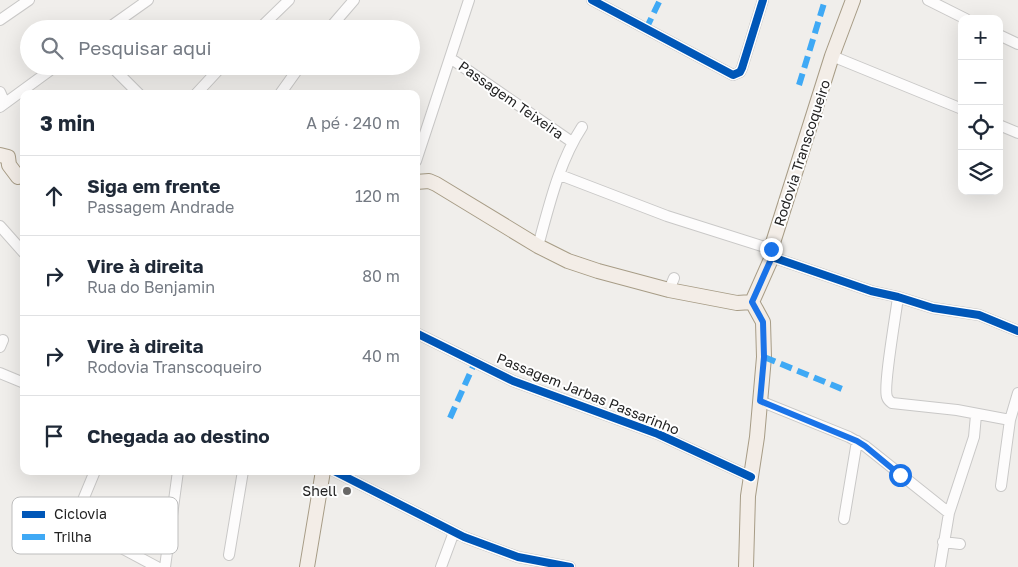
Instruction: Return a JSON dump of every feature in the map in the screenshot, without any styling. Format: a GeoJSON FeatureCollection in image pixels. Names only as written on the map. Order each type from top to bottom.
{"type":"FeatureCollection","features":[{"type":"Feature","properties":{"kind":"main road","name":"Rodovia Transcoqueiro"},"geometry":{"type":"LineString","coordinates":[[752,302],[772,253],[832,56],[853,0]]}},
{"type":"Feature","properties":{"kind":"main road"},"geometry":{"type":"LineString","coordinates":[[3,160],[20,178]]}},
{"type":"Feature","properties":{"kind":"main road"},"geometry":{"type":"LineString","coordinates":[[420,182],[429,181],[436,184],[538,246],[568,261],[598,271],[671,284],[737,303],[752,302],[763,322],[764,357],[757,436],[748,496],[748,566]]}},
{"type":"Feature","properties":{"kind":"main road"},"geometry":{"type":"LineString","coordinates":[[307,567],[322,475]]}},
{"type":"Feature","properties":{"kind":"street"},"geometry":{"type":"LineString","coordinates":[[0,20],[29,0]]}},
{"type":"Feature","properties":{"kind":"street"},"geometry":{"type":"LineString","coordinates":[[120,20],[148,0]]}},
{"type":"Feature","properties":{"kind":"street"},"geometry":{"type":"LineString","coordinates":[[268,20],[289,0]]}},
{"type":"Feature","properties":{"kind":"street"},"geometry":{"type":"LineString","coordinates":[[337,20],[354,0]]}},
{"type":"Feature","properties":{"kind":"street"},"geometry":{"type":"LineString","coordinates":[[420,149],[469,0]]}},
{"type":"Feature","properties":{"kind":"street"},"geometry":{"type":"LineString","coordinates":[[592,0],[728,73],[736,74],[742,68],[748,53],[763,0]]}},
{"type":"Feature","properties":{"kind":"street"},"geometry":{"type":"LineString","coordinates":[[928,0],[958,15]]}},
{"type":"Feature","properties":{"kind":"street"},"geometry":{"type":"LineString","coordinates":[[1003,37],[1018,44]]}},
{"type":"Feature","properties":{"kind":"street"},"geometry":{"type":"LineString","coordinates":[[832,56],[958,107]]}},
{"type":"Feature","properties":{"kind":"street","name":"Passagem Teixeira"},"geometry":{"type":"LineString","coordinates":[[450,58],[572,142]]}},
{"type":"Feature","properties":{"kind":"street"},"geometry":{"type":"LineString","coordinates":[[23,90],[44,75]]}},
{"type":"Feature","properties":{"kind":"street"},"geometry":{"type":"LineString","coordinates":[[120,75],[135,90]]}},
{"type":"Feature","properties":{"kind":"street"},"geometry":{"type":"LineString","coordinates":[[200,90],[214,75]]}},
{"type":"Feature","properties":{"kind":"street"},"geometry":{"type":"LineString","coordinates":[[283,90],[294,75]]}},
{"type":"Feature","properties":{"kind":"street"},"geometry":{"type":"LineString","coordinates":[[0,92],[2,105],[20,92]]}},
{"type":"Feature","properties":{"kind":"street"},"geometry":{"type":"LineString","coordinates":[[1003,126],[1018,132]]}},
{"type":"Feature","properties":{"kind":"street"},"geometry":{"type":"LineString","coordinates":[[538,246],[548,208],[572,142],[582,127]]}},
{"type":"Feature","properties":{"kind":"street"},"geometry":{"type":"LineString","coordinates":[[560,175],[871,291],[933,308],[979,315],[1018,331]]}},
{"type":"Feature","properties":{"kind":"street"},"geometry":{"type":"LineString","coordinates":[[0,226],[20,248]]}},
{"type":"Feature","properties":{"kind":"street"},"geometry":{"type":"LineString","coordinates":[[898,297],[886,394],[888,399],[892,403],[957,410],[1010,420]]}},
{"type":"Feature","properties":{"kind":"street","name":"Passagem Jarbas Passarinho"},"geometry":{"type":"LineString","coordinates":[[420,335],[513,381],[658,434],[751,477]]}},
{"type":"Feature","properties":{"kind":"street"},"geometry":{"type":"LineString","coordinates":[[0,373],[20,381]]}},
{"type":"Feature","properties":{"kind":"street"},"geometry":{"type":"LineString","coordinates":[[1001,486],[1010,420],[1018,393]]}},
{"type":"Feature","properties":{"kind":"street"},"geometry":{"type":"LineString","coordinates":[[760,401],[857,441],[949,513]]}},
{"type":"Feature","properties":{"kind":"street"},"geometry":{"type":"LineString","coordinates":[[940,567],[949,513],[974,437],[976,415]]}},
{"type":"Feature","properties":{"kind":"street"},"geometry":{"type":"LineString","coordinates":[[844,520],[857,441]]}},
{"type":"Feature","properties":{"kind":"street"},"geometry":{"type":"LineString","coordinates":[[84,497],[93,475]]}},
{"type":"Feature","properties":{"kind":"street"},"geometry":{"type":"LineString","coordinates":[[174,497],[177,475]]}},
{"type":"Feature","properties":{"kind":"street"},"geometry":{"type":"LineString","coordinates":[[230,555],[242,475]]}},
{"type":"Feature","properties":{"kind":"street"},"geometry":{"type":"LineString","coordinates":[[342,475],[454,532],[519,562],[570,567]]}},
{"type":"Feature","properties":{"kind":"street"},"geometry":{"type":"LineString","coordinates":[[441,567],[454,532]]}},
{"type":"Feature","properties":{"kind":"street"},"geometry":{"type":"LineString","coordinates":[[943,542],[960,544]]}},
{"type":"Feature","properties":{"kind":"street"},"geometry":{"type":"LineString","coordinates":[[132,554],[157,567]]}},
{"type":"Feature","properties":{"kind":"street"},"geometry":{"type":"LineString","coordinates":[[165,567],[167,554]]}},
{"type":"Feature","properties":{"kind":"marked path"},"geometry":{"type":"LineString","coordinates":[[646,29],[660,0]]}},
{"type":"Feature","properties":{"kind":"marked path"},"geometry":{"type":"LineString","coordinates":[[799,85],[825,0]]}},
{"type":"Feature","properties":{"kind":"marked path"},"geometry":{"type":"LineString","coordinates":[[764,357],[842,389]]}},
{"type":"Feature","properties":{"kind":"marked path"},"geometry":{"type":"LineString","coordinates":[[450,418],[475,362]]}},
{"type":"Feature","properties":{"kind":"cycle path"},"geometry":{"type":"LineString","coordinates":[[592,0],[733,75],[740,72],[742,68],[763,0]]}},
{"type":"Feature","properties":{"kind":"cycle path"},"geometry":{"type":"LineString","coordinates":[[772,257],[871,291],[933,308],[979,315],[1018,331]]}},
{"type":"Feature","properties":{"kind":"cycle path"},"geometry":{"type":"LineString","coordinates":[[420,335],[513,381],[658,434],[751,477]]}},
{"type":"Feature","properties":{"kind":"cycle path"},"geometry":{"type":"LineString","coordinates":[[342,475],[464,537],[518,557],[570,567]]}},
{"type":"Feature","properties":{"kind":"place","name":"Shell"},"geometry":{"type":"Point","coordinates":[347,491]}},
{"type":"Feature","properties":{"kind":"route"},"geometry":{"type":"LineString","coordinates":[[771,249],[772,257],[752,302],[763,322],[764,357],[760,401],[857,441],[900,475]]}}]}
